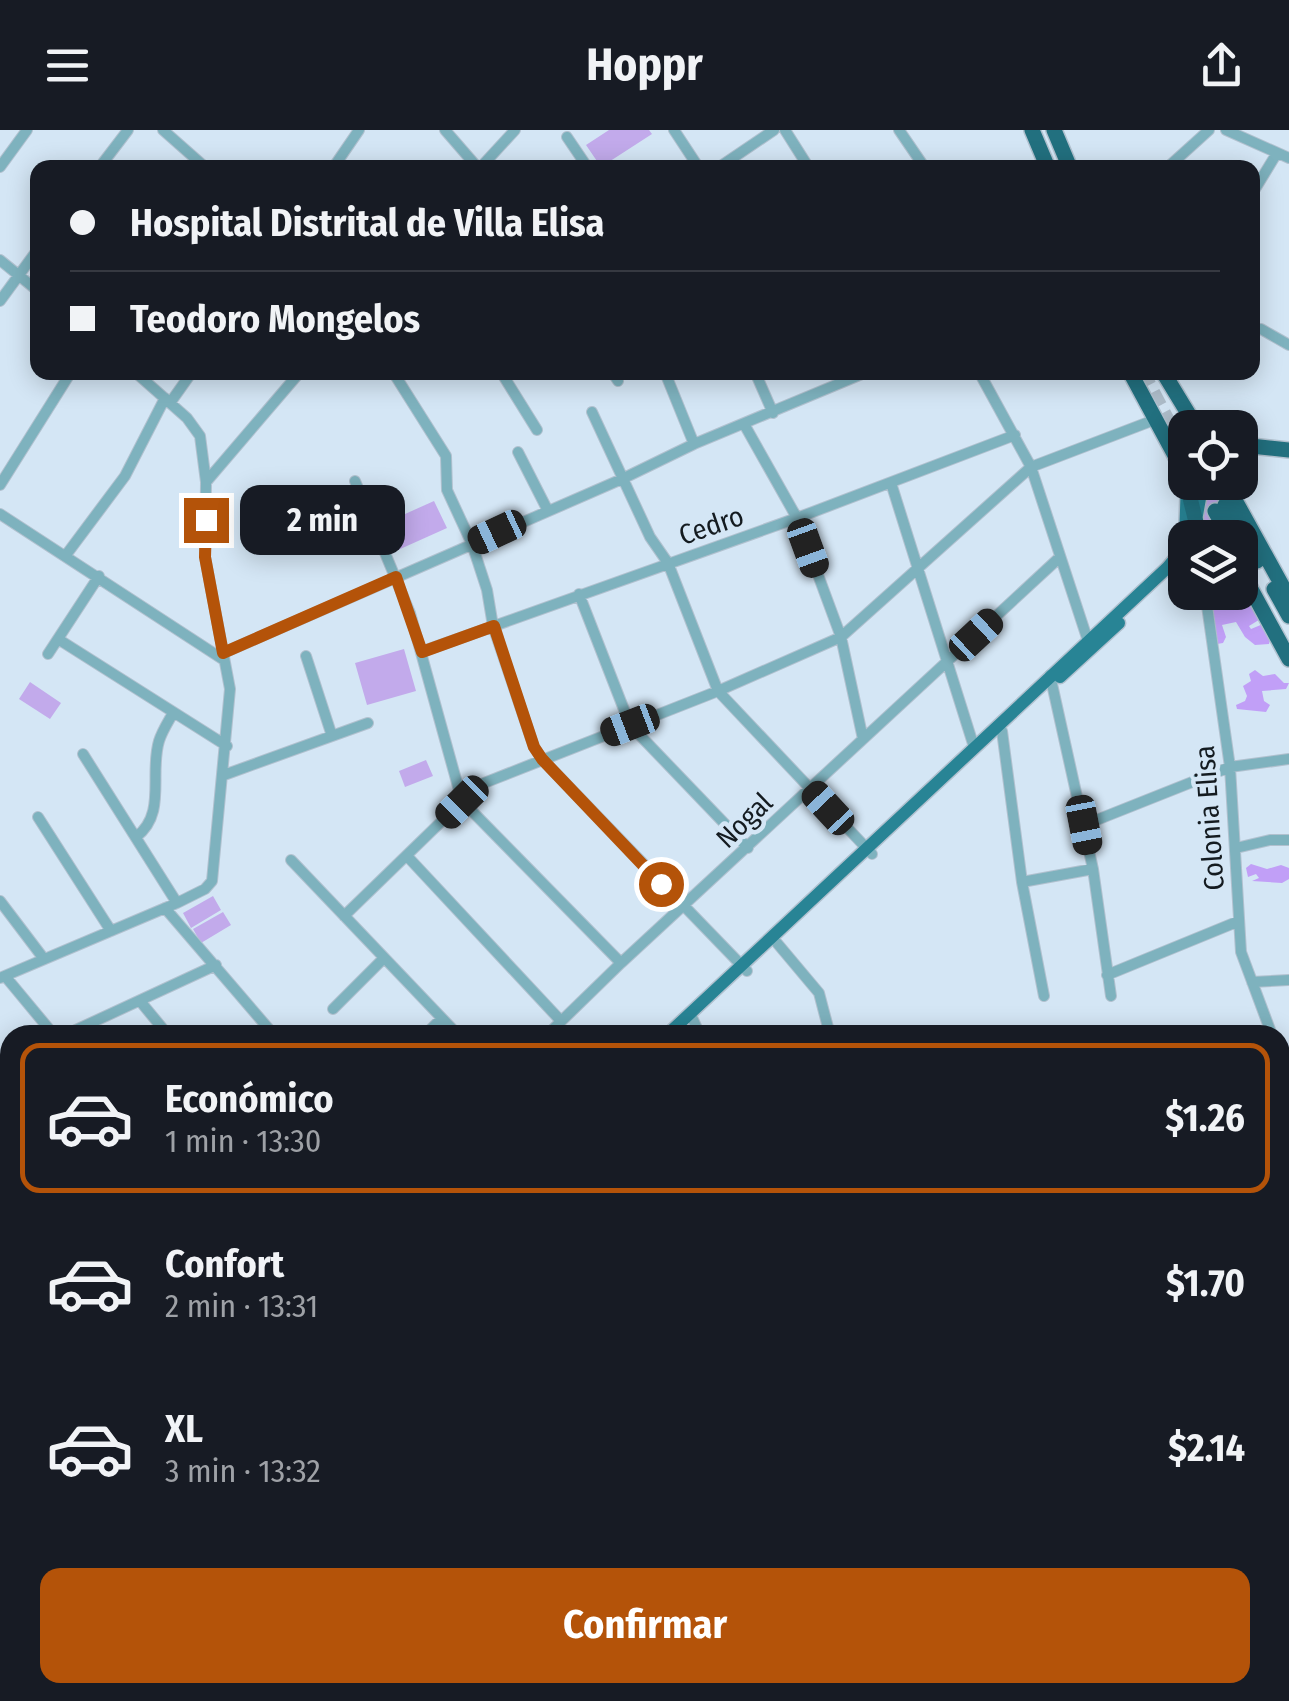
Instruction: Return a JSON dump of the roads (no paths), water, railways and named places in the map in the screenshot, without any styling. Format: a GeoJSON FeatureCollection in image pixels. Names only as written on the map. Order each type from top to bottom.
{"type":"FeatureCollection","features":[{"type":"Feature","properties":{"kind":"highway"},"geometry":{"type":"LineString","coordinates":[[1022,130],[1035,160]]}},
{"type":"Feature","properties":{"kind":"highway"},"geometry":{"type":"LineString","coordinates":[[1032,130],[1045,160]]}},
{"type":"Feature","properties":{"kind":"highway"},"geometry":{"type":"LineString","coordinates":[[1055,132],[1059,160]]}},
{"type":"Feature","properties":{"kind":"highway"},"geometry":{"type":"LineString","coordinates":[[1055,132],[1067,160]]}},
{"type":"Feature","properties":{"kind":"highway"},"geometry":{"type":"LineString","coordinates":[[1134,380],[1168,444]]}},
{"type":"Feature","properties":{"kind":"highway"},"geometry":{"type":"LineString","coordinates":[[1168,380],[1185,410]]}},
{"type":"Feature","properties":{"kind":"highway"},"geometry":{"type":"LineString","coordinates":[[1258,447],[1289,450]]}},
{"type":"Feature","properties":{"kind":"highway"},"geometry":{"type":"LineString","coordinates":[[1235,500],[1289,598]]}},
{"type":"Feature","properties":{"kind":"highway"},"geometry":{"type":"LineString","coordinates":[[1224,520],[1220,508],[1228,520]]}},
{"type":"Feature","properties":{"kind":"highway"},"geometry":{"type":"LineString","coordinates":[[1258,567],[1289,616]]}},
{"type":"Feature","properties":{"kind":"highway"},"geometry":{"type":"LineString","coordinates":[[1258,585],[1289,639]]}},
{"type":"Feature","properties":{"kind":"highway"},"geometry":{"type":"LineString","coordinates":[[1258,602],[1289,659]]}},
{"type":"Feature","properties":{"kind":"main road"},"geometry":{"type":"LineString","coordinates":[[1163,576],[1168,569]]}},
{"type":"Feature","properties":{"kind":"main road"},"geometry":{"type":"LineString","coordinates":[[681,1025],[1168,571]]}},
{"type":"Feature","properties":{"kind":"main road"},"geometry":{"type":"LineString","coordinates":[[744,968],[777,943],[974,747],[995,734]]}},
{"type":"Feature","properties":{"kind":"main road"},"geometry":{"type":"LineString","coordinates":[[687,1025],[692,1017]]}},
{"type":"Feature","properties":{"kind":"street"},"geometry":{"type":"LineString","coordinates":[[0,168],[27,130]]}},
{"type":"Feature","properties":{"kind":"street"},"geometry":{"type":"LineString","coordinates":[[106,160],[128,130]]}},
{"type":"Feature","properties":{"kind":"street"},"geometry":{"type":"LineString","coordinates":[[163,130],[197,160]]}},
{"type":"Feature","properties":{"kind":"street"},"geometry":{"type":"LineString","coordinates":[[339,160],[359,130]]}},
{"type":"Feature","properties":{"kind":"street"},"geometry":{"type":"LineString","coordinates":[[445,130],[472,160]]}},
{"type":"Feature","properties":{"kind":"street"},"geometry":{"type":"LineString","coordinates":[[487,160],[515,130]]}},
{"type":"Feature","properties":{"kind":"street"},"geometry":{"type":"LineString","coordinates":[[674,130],[694,160]]}},
{"type":"Feature","properties":{"kind":"street"},"geometry":{"type":"LineString","coordinates":[[730,160],[774,130]]}},
{"type":"Feature","properties":{"kind":"street"},"geometry":{"type":"LineString","coordinates":[[785,130],[804,160]]}},
{"type":"Feature","properties":{"kind":"street"},"geometry":{"type":"LineString","coordinates":[[899,130],[920,160]]}},
{"type":"Feature","properties":{"kind":"street"},"geometry":{"type":"LineString","coordinates":[[1176,160],[1209,130]]}},
{"type":"Feature","properties":{"kind":"street"},"geometry":{"type":"LineString","coordinates":[[1226,130],[1289,158]]}},
{"type":"Feature","properties":{"kind":"street"},"geometry":{"type":"LineString","coordinates":[[567,137],[583,160]]}},
{"type":"Feature","properties":{"kind":"street"},"geometry":{"type":"LineString","coordinates":[[1260,181],[1277,153]]}},
{"type":"Feature","properties":{"kind":"street"},"geometry":{"type":"LineString","coordinates":[[0,301],[30,259]]}},
{"type":"Feature","properties":{"kind":"street"},"geometry":{"type":"LineString","coordinates":[[0,260],[30,284]]}},
{"type":"Feature","properties":{"kind":"street"},"geometry":{"type":"LineString","coordinates":[[1260,330],[1289,344]]}},
{"type":"Feature","properties":{"kind":"street"},"geometry":{"type":"LineString","coordinates":[[0,485],[67,380]]}},
{"type":"Feature","properties":{"kind":"street"},"geometry":{"type":"LineString","coordinates":[[45,1025],[2,977],[165,908],[204,889],[212,880],[230,689],[205,557],[206,482],[200,436],[144,380]]}},
{"type":"Feature","properties":{"kind":"street"},"geometry":{"type":"LineString","coordinates":[[66,554],[125,476],[168,400],[185,380]]}},
{"type":"Feature","properties":{"kind":"street"},"geometry":{"type":"LineString","coordinates":[[206,482],[293,380]]}},
{"type":"Feature","properties":{"kind":"street"},"geometry":{"type":"LineString","coordinates":[[402,380],[444,452],[447,490],[472,544],[534,747],[744,968]]}},
{"type":"Feature","properties":{"kind":"street"},"geometry":{"type":"LineString","coordinates":[[506,380],[537,430]]}},
{"type":"Feature","properties":{"kind":"street"},"geometry":{"type":"LineString","coordinates":[[668,380],[694,444]]}},
{"type":"Feature","properties":{"kind":"street"},"geometry":{"type":"LineString","coordinates":[[758,380],[774,413]]}},
{"type":"Feature","properties":{"kind":"street"},"geometry":{"type":"LineString","coordinates":[[224,656],[694,444],[774,413],[838,380]]}},
{"type":"Feature","properties":{"kind":"street"},"geometry":{"type":"LineString","coordinates":[[983,380],[1031,467],[1089,645]]}},
{"type":"Feature","properties":{"kind":"street"},"geometry":{"type":"LineString","coordinates":[[592,412],[650,536],[668,564],[718,691],[869,851]]}},
{"type":"Feature","properties":{"kind":"street"},"geometry":{"type":"LineString","coordinates":[[344,916],[479,786],[718,691],[841,636],[1031,467],[1154,420]]}},
{"type":"Feature","properties":{"kind":"street"},"geometry":{"type":"LineString","coordinates":[[744,424],[797,518],[841,636],[863,739]]}},
{"type":"Feature","properties":{"kind":"street","name":"Cedro"},"geometry":{"type":"LineString","coordinates":[[422,652],[797,518],[1014,435]]}},
{"type":"Feature","properties":{"kind":"street"},"geometry":{"type":"LineString","coordinates":[[518,452],[546,510]]}},
{"type":"Feature","properties":{"kind":"street"},"geometry":{"type":"LineString","coordinates":[[355,481],[396,577],[422,652],[462,802],[621,963]]}},
{"type":"Feature","properties":{"kind":"street"},"geometry":{"type":"LineString","coordinates":[[891,483],[974,747]]}},
{"type":"Feature","properties":{"kind":"street"},"geometry":{"type":"LineString","coordinates":[[0,514],[224,656]]}},
{"type":"Feature","properties":{"kind":"street","name":"Nogal"},"geometry":{"type":"LineString","coordinates":[[558,1025],[1060,558]]}},
{"type":"Feature","properties":{"kind":"street"},"geometry":{"type":"LineString","coordinates":[[48,654],[98,576]]}},
{"type":"Feature","properties":{"kind":"street"},"geometry":{"type":"LineString","coordinates":[[579,594],[630,725],[748,848]]}},
{"type":"Feature","properties":{"kind":"street","name":"Colonia Elisa"},"geometry":{"type":"LineString","coordinates":[[1208,610],[1230,767],[1241,952],[1268,1025]]}},
{"type":"Feature","properties":{"kind":"street"},"geometry":{"type":"LineString","coordinates":[[58,639],[227,746]]}},
{"type":"Feature","properties":{"kind":"street"},"geometry":{"type":"LineString","coordinates":[[306,656],[332,736]]}},
{"type":"Feature","properties":{"kind":"street"},"geometry":{"type":"LineString","coordinates":[[1052,679],[1093,870],[1111,996]]}},
{"type":"Feature","properties":{"kind":"street"},"geometry":{"type":"LineString","coordinates":[[136,837],[154,814],[158,743],[174,713]]}},
{"type":"Feature","properties":{"kind":"street"},"geometry":{"type":"LineString","coordinates":[[224,775],[368,724]]}},
{"type":"Feature","properties":{"kind":"street"},"geometry":{"type":"LineString","coordinates":[[995,734],[1044,996]]}},
{"type":"Feature","properties":{"kind":"street"},"geometry":{"type":"LineString","coordinates":[[84,754],[177,902]]}},
{"type":"Feature","properties":{"kind":"street"},"geometry":{"type":"LineString","coordinates":[[1084,825],[1230,767],[1289,759]]}},
{"type":"Feature","properties":{"kind":"street"},"geometry":{"type":"LineString","coordinates":[[38,817],[111,931]]}},
{"type":"Feature","properties":{"kind":"street"},"geometry":{"type":"LineString","coordinates":[[1236,848],[1289,840]]}},
{"type":"Feature","properties":{"kind":"street"},"geometry":{"type":"LineString","coordinates":[[407,856],[561,1022]]}},
{"type":"Feature","properties":{"kind":"street"},"geometry":{"type":"LineString","coordinates":[[291,860],[448,1025]]}},
{"type":"Feature","properties":{"kind":"street"},"geometry":{"type":"LineString","coordinates":[[1022,882],[1093,870]]}},
{"type":"Feature","properties":{"kind":"street"},"geometry":{"type":"LineString","coordinates":[[0,901],[44,960]]}},
{"type":"Feature","properties":{"kind":"street"},"geometry":{"type":"LineString","coordinates":[[165,908],[266,1025]]}},
{"type":"Feature","properties":{"kind":"street"},"geometry":{"type":"LineString","coordinates":[[1107,975],[1239,921]]}},
{"type":"Feature","properties":{"kind":"street"},"geometry":{"type":"LineString","coordinates":[[777,943],[819,993],[827,1025]]}},
{"type":"Feature","properties":{"kind":"street"},"geometry":{"type":"LineString","coordinates":[[333,1009],[383,959]]}},
{"type":"Feature","properties":{"kind":"street"},"geometry":{"type":"LineString","coordinates":[[87,1025],[216,965]]}},
{"type":"Feature","properties":{"kind":"street"},"geometry":{"type":"LineString","coordinates":[[1252,982],[1289,980]]}},
{"type":"Feature","properties":{"kind":"street"},"geometry":{"type":"LineString","coordinates":[[140,1001],[160,1025]]}},
{"type":"Feature","properties":{"kind":"street"},"geometry":{"type":"LineString","coordinates":[[692,1017],[696,1025]]}},
{"type":"Feature","properties":{"kind":"street"},"geometry":{"type":"LineString","coordinates":[[434,1025],[441,1018]]}},
{"type":"Feature","properties":{"kind":"tunnel"},"geometry":{"type":"LineString","coordinates":[[1146,380],[1168,422]]}},
{"type":"Feature","properties":{"kind":"tunnel"},"geometry":{"type":"LineString","coordinates":[[1222,500],[1225,505]]}}]}
